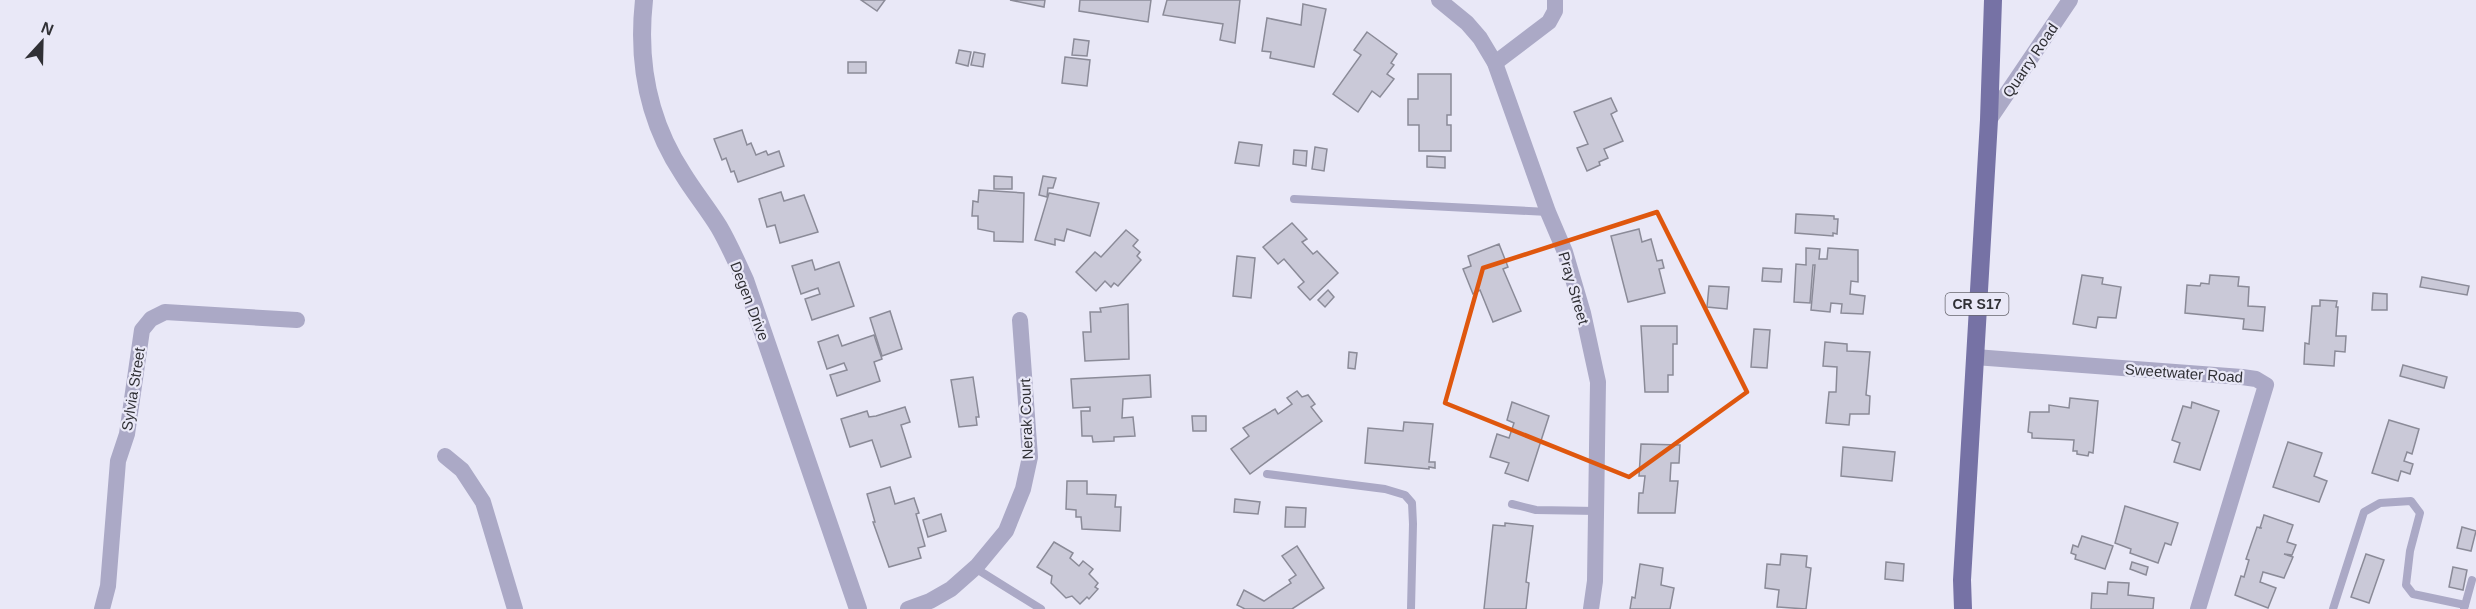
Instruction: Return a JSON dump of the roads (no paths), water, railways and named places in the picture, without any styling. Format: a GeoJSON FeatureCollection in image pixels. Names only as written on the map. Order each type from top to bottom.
{"type":"FeatureCollection","features":[{"type":"Feature","properties":{"kind":"main road","name":"CR S17"},"geometry":{"type":"LineString","coordinates":[[1963,609],[1962,580],[1989,120],[1993,0]]}},
{"type":"Feature","properties":{"kind":"street","name":"Degen Drive"},"geometry":{"type":"LineString","coordinates":[[644,0],[640,34],[646,84],[657,125],[682,173],[720,228],[745,280],[858,609]]}},
{"type":"Feature","properties":{"kind":"street","name":"Pray Street"},"geometry":{"type":"LineString","coordinates":[[1439,0],[1467,23],[1495,63],[1548,212],[1565,252],[1577,292],[1598,382],[1595,581],[1591,609]]}},
{"type":"Feature","properties":{"kind":"street"},"geometry":{"type":"LineString","coordinates":[[1495,63],[1549,22],[1555,11],[1555,0]]}},
{"type":"Feature","properties":{"kind":"street","name":"Quarry Road"},"geometry":{"type":"LineString","coordinates":[[1989,120],[2070,0]]}},
{"type":"Feature","properties":{"kind":"street","name":"Sylvia Street"},"geometry":{"type":"LineString","coordinates":[[102,609],[108,586],[118,461],[127,435],[142,330],[151,319],[165,312],[297,320]]}},
{"type":"Feature","properties":{"kind":"street","name":"Nerak Court"},"geometry":{"type":"LineString","coordinates":[[908,609],[930,601],[951,589],[975,568],[1006,531],[1023,489],[1030,457],[1020,320]]}},
{"type":"Feature","properties":{"kind":"street","name":"Sweetwater Road"},"geometry":{"type":"LineString","coordinates":[[1975,357],[2242,377],[2256,379],[2266,385],[2198,609]]}},
{"type":"Feature","properties":{"kind":"street"},"geometry":{"type":"LineString","coordinates":[[445,456],[462,470],[483,502],[515,609]]}},
{"type":"Feature","properties":{"kind":"lane"},"geometry":{"type":"LineString","coordinates":[[1294,199],[1548,212]]}},
{"type":"Feature","properties":{"kind":"lane"},"geometry":{"type":"LineString","coordinates":[[1267,474],[1385,489],[1405,495],[1412,502],[1411,609]]}},
{"type":"Feature","properties":{"kind":"lane"},"geometry":{"type":"LineString","coordinates":[[2333,609],[2364,512],[2380,503],[2411,501],[2420,513],[2410,551],[2406,585],[2413,594],[2464,607],[2472,580]]}},
{"type":"Feature","properties":{"kind":"lane"},"geometry":{"type":"LineString","coordinates":[[1512,504],[1536,510],[1597,510]]}},
{"type":"Feature","properties":{"kind":"lane"},"geometry":{"type":"LineString","coordinates":[[975,568],[1041,609]]}}]}
